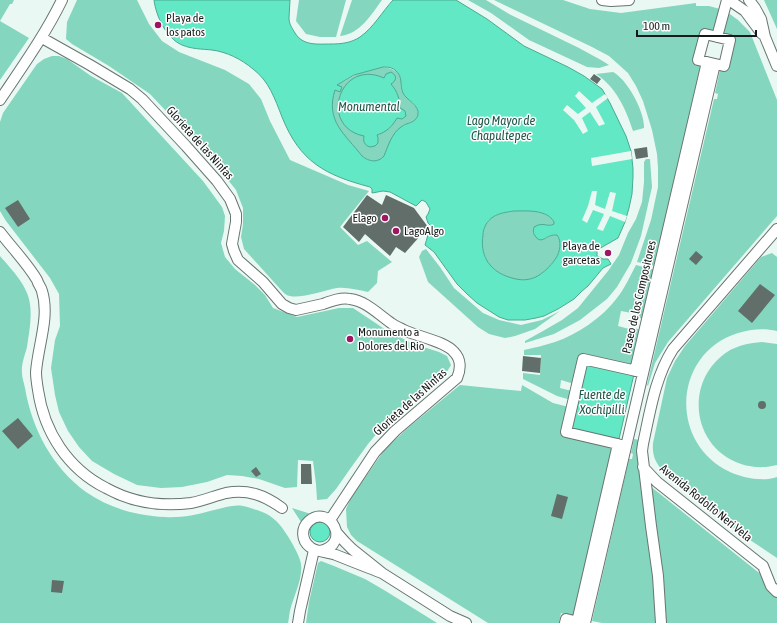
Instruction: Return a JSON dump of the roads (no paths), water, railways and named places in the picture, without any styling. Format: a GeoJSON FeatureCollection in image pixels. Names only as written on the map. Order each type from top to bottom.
{"type":"FeatureCollection","features":[{"type":"Feature","properties":{"kind":"street"},"geometry":{"type":"LineString","coordinates":[[0,100],[42,38],[62,0]]}},
{"type":"Feature","properties":{"kind":"street"},"geometry":{"type":"LineString","coordinates":[[602,0],[629,0]]}},
{"type":"Feature","properties":{"kind":"street"},"geometry":{"type":"LineString","coordinates":[[717,37],[728,0],[745,11],[765,37]]}},
{"type":"Feature","properties":{"kind":"street"},"geometry":{"type":"LineString","coordinates":[[749,0],[761,19],[765,37],[777,66]]}},
{"type":"Feature","properties":{"kind":"street"},"geometry":{"type":"LineString","coordinates":[[705,34],[717,37],[730,40],[724,66],[698,60],[705,34]]}},
{"type":"Feature","properties":{"kind":"street","name":"Glorieta de las Ninfas"},"geometry":{"type":"LineString","coordinates":[[42,38],[130,89],[142,99],[217,180],[230,199],[236,214],[232,244],[238,260],[263,282],[282,304],[296,310],[347,298],[356,300],[367,305],[391,323],[404,330],[444,344],[454,351],[459,359],[460,367],[457,378],[395,431],[375,452],[330,520]]}},
{"type":"Feature","properties":{"kind":"street","name":"Paseo de los Compositores"},"geometry":{"type":"LineString","coordinates":[[565,623],[566,619],[581,623],[709,63]]}},
{"type":"Feature","properties":{"kind":"street","name":"Avenida Rodolfo Neri Vela"},"geometry":{"type":"LineString","coordinates":[[777,230],[679,340],[667,357],[658,381],[643,444],[642,458],[643,467],[657,482],[763,566],[771,586],[777,592]]}},
{"type":"Feature","properties":{"kind":"street"},"geometry":{"type":"LineString","coordinates":[[0,232],[32,271],[42,290],[45,307],[36,373],[39,400],[45,420],[57,444],[71,462],[86,475],[105,488],[129,499],[154,504],[171,505],[192,503],[225,493],[246,492],[256,494],[270,500],[282,508]]}},
{"type":"Feature","properties":{"kind":"street","name":"Paseo de los Compositores"},"geometry":{"type":"LineString","coordinates":[[622,445],[566,432],[583,360],[639,372]]}},
{"type":"Feature","properties":{"kind":"street"},"geometry":{"type":"LineString","coordinates":[[643,467],[658,576],[662,623]]}},
{"type":"Feature","properties":{"kind":"street"},"geometry":{"type":"LineString","coordinates":[[382,572],[309,547],[303,536],[305,526],[312,519],[317,517],[330,520],[335,526],[337,533],[345,542],[382,572],[454,619],[466,623]]}},
{"type":"Feature","properties":{"kind":"street"},"geometry":{"type":"LineString","coordinates":[[317,550],[326,549],[331,546],[335,542],[337,533]]}},
{"type":"Feature","properties":{"kind":"street"},"geometry":{"type":"LineString","coordinates":[[298,623],[317,550]]}},
{"type":"Feature","properties":{"kind":"water","name":"Lago Mayor de Chapultepec"},"geometry":{"type":"Polygon","coordinates":[[[154,0],[290,0],[290,22],[298,37],[311,43],[335,44],[350,42],[360,37],[374,24],[393,0],[456,0],[487,19],[524,46],[568,67],[602,89],[626,136],[631,151],[633,168],[632,194],[629,208],[618,238],[597,250],[597,256],[603,259],[608,259],[611,264],[603,268],[588,286],[574,299],[544,316],[525,320],[508,320],[499,317],[477,303],[467,294],[457,284],[434,252],[425,245],[432,227],[428,223],[426,217],[430,209],[426,202],[422,200],[416,206],[390,192],[383,191],[372,193],[372,189],[370,187],[340,177],[316,164],[306,156],[297,145],[289,132],[271,91],[259,74],[234,56],[218,51],[197,49],[176,42],[163,26],[154,0]],[[383,67],[354,75],[337,85],[342,87],[340,92],[335,90],[333,101],[335,119],[343,134],[362,156],[373,161],[379,160],[384,156],[395,133],[403,125],[415,120],[418,115],[415,105],[403,93],[398,73],[392,68],[383,67]],[[514,211],[493,217],[487,223],[483,232],[482,242],[484,254],[494,269],[506,276],[524,280],[534,278],[541,274],[554,261],[559,250],[560,240],[557,235],[539,240],[534,235],[534,227],[537,225],[554,224],[551,218],[536,212],[514,211]]]}},
{"type":"Feature","properties":{"kind":"water","name":"Monumental"},"geometry":{"type":"Polygon","coordinates":[[[391,72],[396,78],[391,84],[398,95],[400,109],[405,111],[406,116],[402,119],[397,118],[388,129],[377,135],[378,143],[375,146],[370,147],[364,143],[364,136],[350,130],[341,120],[338,108],[340,96],[346,85],[355,77],[368,74],[384,78],[386,74],[391,72]]]}},
{"type":"Feature","properties":{"kind":"water","name":"Fuente de Xochipilli"},"geometry":{"type":"Polygon","coordinates":[[[586,363],[634,374],[619,439],[570,429],[586,363]]]}},
{"type":"Feature","properties":{"kind":"water"},"geometry":{"type":"Polygon","coordinates":[[[320,522],[327,525],[330,532],[327,539],[320,542],[313,539],[310,532],[313,525],[320,522]]]}},
{"type":"Feature","properties":{"kind":"place","name":"Playa de los patos"},"geometry":{"type":"Point","coordinates":[158,25]}},
{"type":"Feature","properties":{"kind":"place","name":"Elago"},"geometry":{"type":"Point","coordinates":[385,218]}},
{"type":"Feature","properties":{"kind":"place","name":"LagoAlgo"},"geometry":{"type":"Point","coordinates":[396,231]}},
{"type":"Feature","properties":{"kind":"place","name":"Playa de garcetas"},"geometry":{"type":"Point","coordinates":[608,253]}},
{"type":"Feature","properties":{"kind":"place","name":"Monumento a Dolores del Rio"},"geometry":{"type":"Point","coordinates":[350,339]}}]}
